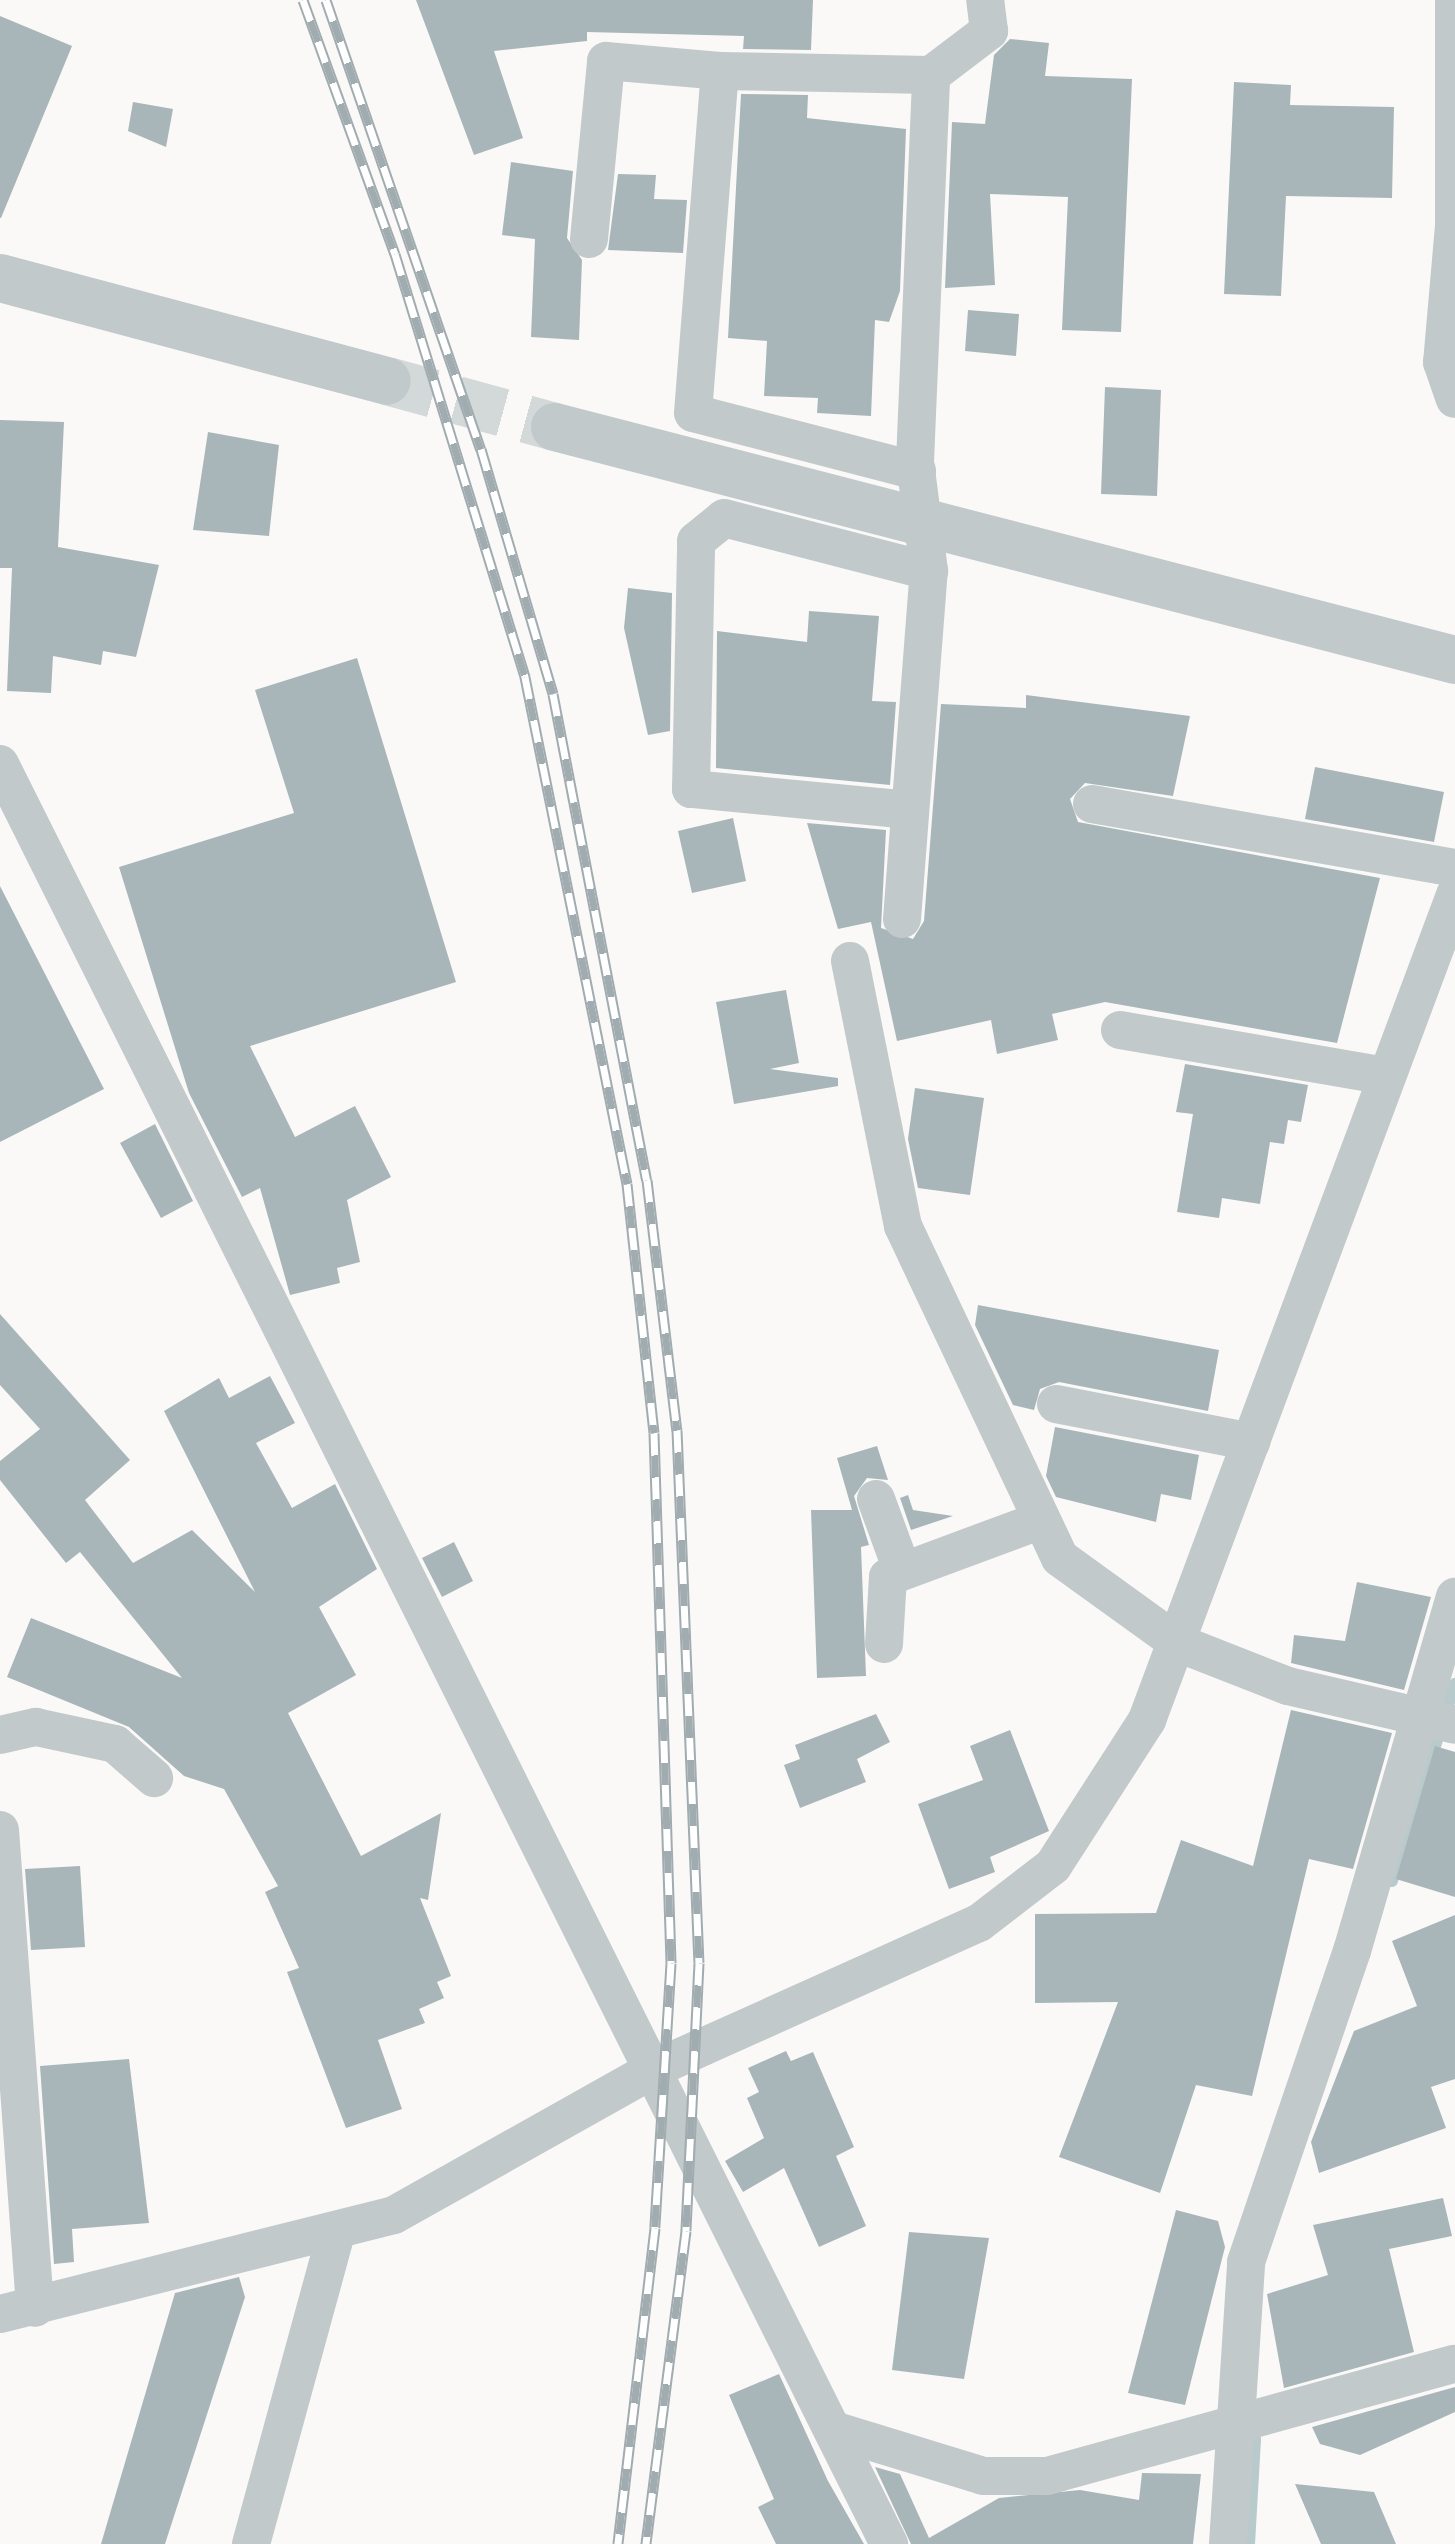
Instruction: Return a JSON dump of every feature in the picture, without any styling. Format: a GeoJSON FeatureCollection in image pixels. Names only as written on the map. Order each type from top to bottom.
{"type":"FeatureCollection","features":[{"type":"Feature","properties":{"kind":"street"},"geometry":{"type":"LineString","coordinates":[[589,238],[606,62],[720,71],[931,74],[989,31],[984,0]]}},
{"type":"Feature","properties":{"kind":"street"},"geometry":{"type":"LineString","coordinates":[[1454,0],[1454,226],[1442,362],[1455,399]]}},
{"type":"Feature","properties":{"kind":"street"},"geometry":{"type":"LineString","coordinates":[[720,71],[692,413],[917,471]]}},
{"type":"Feature","properties":{"kind":"street"},"geometry":{"type":"LineString","coordinates":[[902,919],[928,571],[917,471],[931,74]]}},
{"type":"Feature","properties":{"kind":"street"},"geometry":{"type":"LineString","coordinates":[[0,278],[388,381]]}},
{"type":"Feature","properties":{"kind":"street"},"geometry":{"type":"LineString","coordinates":[[555,427],[1455,660]]}},
{"type":"Feature","properties":{"kind":"street"},"geometry":{"type":"LineString","coordinates":[[910,810],[691,790],[696,540],[724,518],[928,571]]}},
{"type":"Feature","properties":{"kind":"street"},"geometry":{"type":"LineString","coordinates":[[0,764],[656,2068],[889,2544]]}},
{"type":"Feature","properties":{"kind":"street"},"geometry":{"type":"LineString","coordinates":[[1092,804],[1455,868]]}},
{"type":"Feature","properties":{"kind":"street"},"geometry":{"type":"LineString","coordinates":[[0,1830],[18,2311],[335,2237],[394,2215],[656,2068],[979,1924],[1054,1866],[1147,1720],[1455,895]]}},
{"type":"Feature","properties":{"kind":"street"},"geometry":{"type":"LineString","coordinates":[[850,961],[902,1226],[1041,1520],[1084,1582],[1178,1643],[1288,1686],[1442,1720]]}},
{"type":"Feature","properties":{"kind":"street"},"geometry":{"type":"LineString","coordinates":[[1120,1030],[1387,1076]]}},
{"type":"Feature","properties":{"kind":"street"},"geometry":{"type":"LineString","coordinates":[[1056,1404],[1251,1442]]}},
{"type":"Feature","properties":{"kind":"street"},"geometry":{"type":"LineString","coordinates":[[876,1499],[902,1570]]}},
{"type":"Feature","properties":{"kind":"street"},"geometry":{"type":"LineString","coordinates":[[884,1644],[888,1577],[1041,1520]]}},
{"type":"Feature","properties":{"kind":"street"},"geometry":{"type":"LineString","coordinates":[[1228,2544],[1232,2426],[1246,2262],[1442,1720],[1455,1597]]}},
{"type":"Feature","properties":{"kind":"street"},"geometry":{"type":"LineString","coordinates":[[0,1735],[36,1728],[115,1744],[154,1778]]}},
{"type":"Feature","properties":{"kind":"street"},"geometry":{"type":"LineString","coordinates":[[251,2544],[335,2237]]}},
{"type":"Feature","properties":{"kind":"street"},"geometry":{"type":"LineString","coordinates":[[833,2430],[983,2476],[1047,2476],[1455,2364]]}},
{"type":"Feature","properties":{"kind":"building"},"geometry":{"type":"Polygon","coordinates":[[[416,0],[813,0],[811,50],[743,49],[744,36],[587,32],[587,41],[494,51],[523,138],[474,155],[416,0]]]}},
{"type":"Feature","properties":{"kind":"building"},"geometry":{"type":"Polygon","coordinates":[[[0,16],[72,46],[1,218],[0,218],[0,16]]]}},
{"type":"Feature","properties":{"kind":"building"},"geometry":{"type":"Polygon","coordinates":[[[1010,39],[1049,43],[1045,76],[1132,79],[1121,332],[1062,330],[1068,197],[990,194],[995,285],[945,288],[952,122],[985,124],[994,55],[1010,39]]]}},
{"type":"Feature","properties":{"kind":"building"},"geometry":{"type":"Polygon","coordinates":[[[1234,82],[1291,85],[1290,105],[1394,107],[1392,198],[1286,196],[1281,296],[1224,294],[1234,82]]]}},
{"type":"Feature","properties":{"kind":"building"},"geometry":{"type":"Polygon","coordinates":[[[741,94],[808,95],[807,118],[906,129],[900,291],[889,322],[875,320],[871,416],[817,413],[818,398],[764,396],[767,341],[728,338],[741,94]]]}},
{"type":"Feature","properties":{"kind":"building"},"geometry":{"type":"Polygon","coordinates":[[[133,102],[173,109],[166,147],[128,131],[133,102]]]}},
{"type":"Feature","properties":{"kind":"building"},"geometry":{"type":"Polygon","coordinates":[[[511,162],[573,171],[567,238],[582,260],[579,340],[531,337],[535,239],[502,235],[511,162]]]}},
{"type":"Feature","properties":{"kind":"building"},"geometry":{"type":"Polygon","coordinates":[[[618,174],[656,175],[654,199],[687,200],[683,253],[608,250],[618,174]]]}},
{"type":"Feature","properties":{"kind":"building"},"geometry":{"type":"Polygon","coordinates":[[[968,310],[1019,314],[1016,356],[965,351],[968,310]]]}},
{"type":"Feature","properties":{"kind":"building"},"geometry":{"type":"Polygon","coordinates":[[[1105,387],[1161,390],[1157,496],[1101,494],[1105,387]]]}},
{"type":"Feature","properties":{"kind":"building"},"geometry":{"type":"Polygon","coordinates":[[[0,420],[64,422],[58,547],[159,565],[136,657],[103,651],[101,665],[53,656],[51,693],[7,691],[12,568],[0,568],[0,420]]]}},
{"type":"Feature","properties":{"kind":"building"},"geometry":{"type":"Polygon","coordinates":[[[208,432],[279,445],[269,536],[193,530],[208,432]]]}},
{"type":"Feature","properties":{"kind":"building"},"geometry":{"type":"Polygon","coordinates":[[[628,588],[672,593],[670,731],[648,735],[624,628],[628,588]]]}},
{"type":"Feature","properties":{"kind":"building"},"geometry":{"type":"Polygon","coordinates":[[[809,611],[879,616],[872,701],[896,702],[890,785],[716,768],[717,631],[807,642],[809,611]]]}},
{"type":"Feature","properties":{"kind":"building"},"geometry":{"type":"Polygon","coordinates":[[[357,658],[456,982],[250,1046],[295,1137],[355,1106],[391,1177],[347,1200],[360,1262],[337,1268],[340,1283],[290,1295],[260,1188],[242,1197],[189,1093],[119,867],[294,813],[255,690],[357,658]]]}},
{"type":"Feature","properties":{"kind":"building"},"geometry":{"type":"Polygon","coordinates":[[[1026,695],[1190,716],[1173,796],[1085,783],[1070,799],[1078,822],[1380,878],[1337,1043],[1105,1002],[1052,1014],[1058,1040],[997,1054],[991,1020],[897,1041],[871,922],[838,929],[807,823],[886,830],[881,928],[913,939],[924,921],[941,704],[1026,708],[1026,695]]]}},
{"type":"Feature","properties":{"kind":"building"},"geometry":{"type":"Polygon","coordinates":[[[1315,767],[1444,792],[1434,842],[1305,819],[1315,767]]]}},
{"type":"Feature","properties":{"kind":"building"},"geometry":{"type":"Polygon","coordinates":[[[733,818],[746,881],[692,893],[678,831],[733,818]]]}},
{"type":"Feature","properties":{"kind":"building"},"geometry":{"type":"Polygon","coordinates":[[[0,886],[104,1089],[0,1142],[0,886]]]}},
{"type":"Feature","properties":{"kind":"building"},"geometry":{"type":"Polygon","coordinates":[[[786,990],[799,1063],[770,1069],[838,1078],[838,1086],[734,1104],[716,1002],[786,990]]]}},
{"type":"Feature","properties":{"kind":"building"},"geometry":{"type":"Polygon","coordinates":[[[1185,1064],[1308,1085],[1301,1122],[1288,1120],[1284,1144],[1270,1142],[1260,1204],[1222,1198],[1219,1218],[1177,1212],[1193,1114],[1176,1112],[1185,1064]]]}},
{"type":"Feature","properties":{"kind":"building"},"geometry":{"type":"Polygon","coordinates":[[[915,1088],[984,1098],[970,1195],[918,1188],[908,1139],[915,1088]]]}},
{"type":"Feature","properties":{"kind":"building"},"geometry":{"type":"Polygon","coordinates":[[[155,1124],[193,1201],[161,1218],[120,1143],[155,1124]]]}},
{"type":"Feature","properties":{"kind":"building"},"geometry":{"type":"Polygon","coordinates":[[[978,1305],[1219,1350],[1208,1411],[1059,1382],[1040,1389],[1034,1410],[1013,1405],[975,1325],[978,1305]]]}},
{"type":"Feature","properties":{"kind":"building"},"geometry":{"type":"Polygon","coordinates":[[[0,1314],[130,1460],[85,1500],[133,1563],[192,1530],[255,1592],[164,1411],[219,1378],[229,1398],[270,1376],[295,1423],[256,1443],[292,1508],[335,1484],[377,1569],[319,1607],[356,1675],[288,1713],[361,1856],[441,1813],[428,1900],[420,1898],[451,1976],[437,1982],[444,1998],[419,2009],[425,2023],[378,2040],[402,2109],[346,2128],[287,1972],[299,1968],[265,1892],[278,1886],[224,1789],[184,1776],[129,1727],[7,1677],[31,1618],[182,1678],[80,1552],[66,1563],[0,1480],[0,1461],[40,1429],[0,1385],[0,1314]]]}},
{"type":"Feature","properties":{"kind":"building"},"geometry":{"type":"Polygon","coordinates":[[[1055,1427],[1199,1455],[1191,1500],[1161,1494],[1156,1522],[1056,1497],[1046,1476],[1055,1427]]]}},
{"type":"Feature","properties":{"kind":"building"},"geometry":{"type":"Polygon","coordinates":[[[877,1446],[888,1480],[867,1478],[854,1496],[869,1545],[861,1547],[866,1676],[817,1678],[811,1510],[852,1510],[837,1458],[877,1446]]]}},
{"type":"Feature","properties":{"kind":"building"},"geometry":{"type":"Polygon","coordinates":[[[908,1495],[913,1510],[953,1516],[911,1530],[900,1498],[908,1495]]]}},
{"type":"Feature","properties":{"kind":"building"},"geometry":{"type":"Polygon","coordinates":[[[454,1542],[473,1581],[442,1597],[422,1558],[454,1542]]]}},
{"type":"Feature","properties":{"kind":"building"},"geometry":{"type":"Polygon","coordinates":[[[1357,1582],[1431,1597],[1404,1690],[1291,1663],[1294,1635],[1345,1641],[1357,1582]]]}},
{"type":"Feature","properties":{"kind":"building"},"geometry":{"type":"Polygon","coordinates":[[[1291,1710],[1392,1733],[1353,1869],[1309,1859],[1252,2096],[1196,2085],[1160,2193],[1059,2157],[1118,2002],[1035,2003],[1035,1914],[1156,1913],[1181,1840],[1253,1866],[1291,1710]]]}},
{"type":"Feature","properties":{"kind":"building"},"geometry":{"type":"Polygon","coordinates":[[[876,1714],[890,1742],[857,1759],[866,1782],[800,1808],[784,1765],[800,1759],[795,1745],[876,1714]]]}},
{"type":"Feature","properties":{"kind":"building"},"geometry":{"type":"Polygon","coordinates":[[[1010,1730],[1049,1831],[990,1857],[995,1872],[949,1889],[918,1804],[983,1780],[970,1746],[1010,1730]]]}},
{"type":"Feature","properties":{"kind":"building"},"geometry":{"type":"Polygon","coordinates":[[[1435,1746],[1455,1752],[1455,1897],[1396,1879],[1435,1746]]]}},
{"type":"Feature","properties":{"kind":"building"},"geometry":{"type":"Polygon","coordinates":[[[80,1866],[85,1947],[31,1950],[25,1869],[80,1866]]]}},
{"type":"Feature","properties":{"kind":"building"},"geometry":{"type":"Polygon","coordinates":[[[1455,1915],[1455,2079],[1431,2087],[1446,2128],[1319,2173],[1311,2142],[1354,2031],[1417,2006],[1392,1941],[1455,1915]]]}},
{"type":"Feature","properties":{"kind":"building"},"geometry":{"type":"Polygon","coordinates":[[[786,2051],[791,2061],[813,2052],[854,2147],[836,2156],[866,2226],[819,2247],[784,2168],[743,2192],[725,2161],[764,2138],[747,2098],[759,2092],[748,2068],[786,2051]]]}},
{"type":"Feature","properties":{"kind":"building"},"geometry":{"type":"Polygon","coordinates":[[[129,2059],[149,2223],[72,2229],[74,2262],[54,2264],[40,2066],[129,2059]]]}},
{"type":"Feature","properties":{"kind":"building"},"geometry":{"type":"Polygon","coordinates":[[[1443,2198],[1452,2236],[1389,2249],[1414,2352],[1284,2388],[1267,2294],[1328,2275],[1313,2225],[1443,2198]]]}},
{"type":"Feature","properties":{"kind":"building"},"geometry":{"type":"Polygon","coordinates":[[[1176,2210],[1218,2221],[1225,2247],[1185,2405],[1128,2393],[1176,2210]]]}},
{"type":"Feature","properties":{"kind":"building"},"geometry":{"type":"Polygon","coordinates":[[[909,2232],[989,2238],[964,2379],[892,2370],[909,2232]]]}},
{"type":"Feature","properties":{"kind":"building"},"geometry":{"type":"Polygon","coordinates":[[[239,2277],[245,2297],[165,2544],[101,2544],[175,2293],[239,2277]]]}},
{"type":"Feature","properties":{"kind":"building"},"geometry":{"type":"Polygon","coordinates":[[[779,2374],[828,2481],[864,2544],[776,2544],[758,2507],[774,2499],[729,2395],[779,2374]]]}},
{"type":"Feature","properties":{"kind":"building"},"geometry":{"type":"Polygon","coordinates":[[[1455,2387],[1455,2412],[1360,2455],[1320,2444],[1312,2427],[1455,2387]]]}},
{"type":"Feature","properties":{"kind":"building"},"geometry":{"type":"Polygon","coordinates":[[[875,2467],[900,2474],[929,2538],[999,2498],[1080,2490],[1139,2500],[1142,2473],[1201,2474],[1193,2544],[911,2544],[875,2467]]]}},
{"type":"Feature","properties":{"kind":"building"},"geometry":{"type":"Polygon","coordinates":[[[1295,2484],[1374,2492],[1396,2544],[1321,2544],[1295,2484]]]}},
{"type":"Feature","properties":{"kind":"waterway"},"geometry":{"type":"LineString","coordinates":[[1392,1881],[1455,1684]]}},
{"type":"Feature","properties":{"kind":"waterway"},"geometry":{"type":"LineString","coordinates":[[1249,2544],[1255,2439]]}},
{"type":"Feature","properties":{"kind":"tunnel"},"geometry":{"type":"LineString","coordinates":[[387,381],[555,427]]}},
{"type":"Feature","properties":{"kind":"railway"},"geometry":{"type":"LineString","coordinates":[[303,0],[395,254],[525,677],[627,1184],[654,1433],[671,1963],[655,2228],[618,2544]]}},
{"type":"Feature","properties":{"kind":"railway"},"geometry":{"type":"LineString","coordinates":[[326,0],[481,449],[553,694],[647,1180],[677,1430],[699,1963],[686,2231],[646,2544]]}}]}
